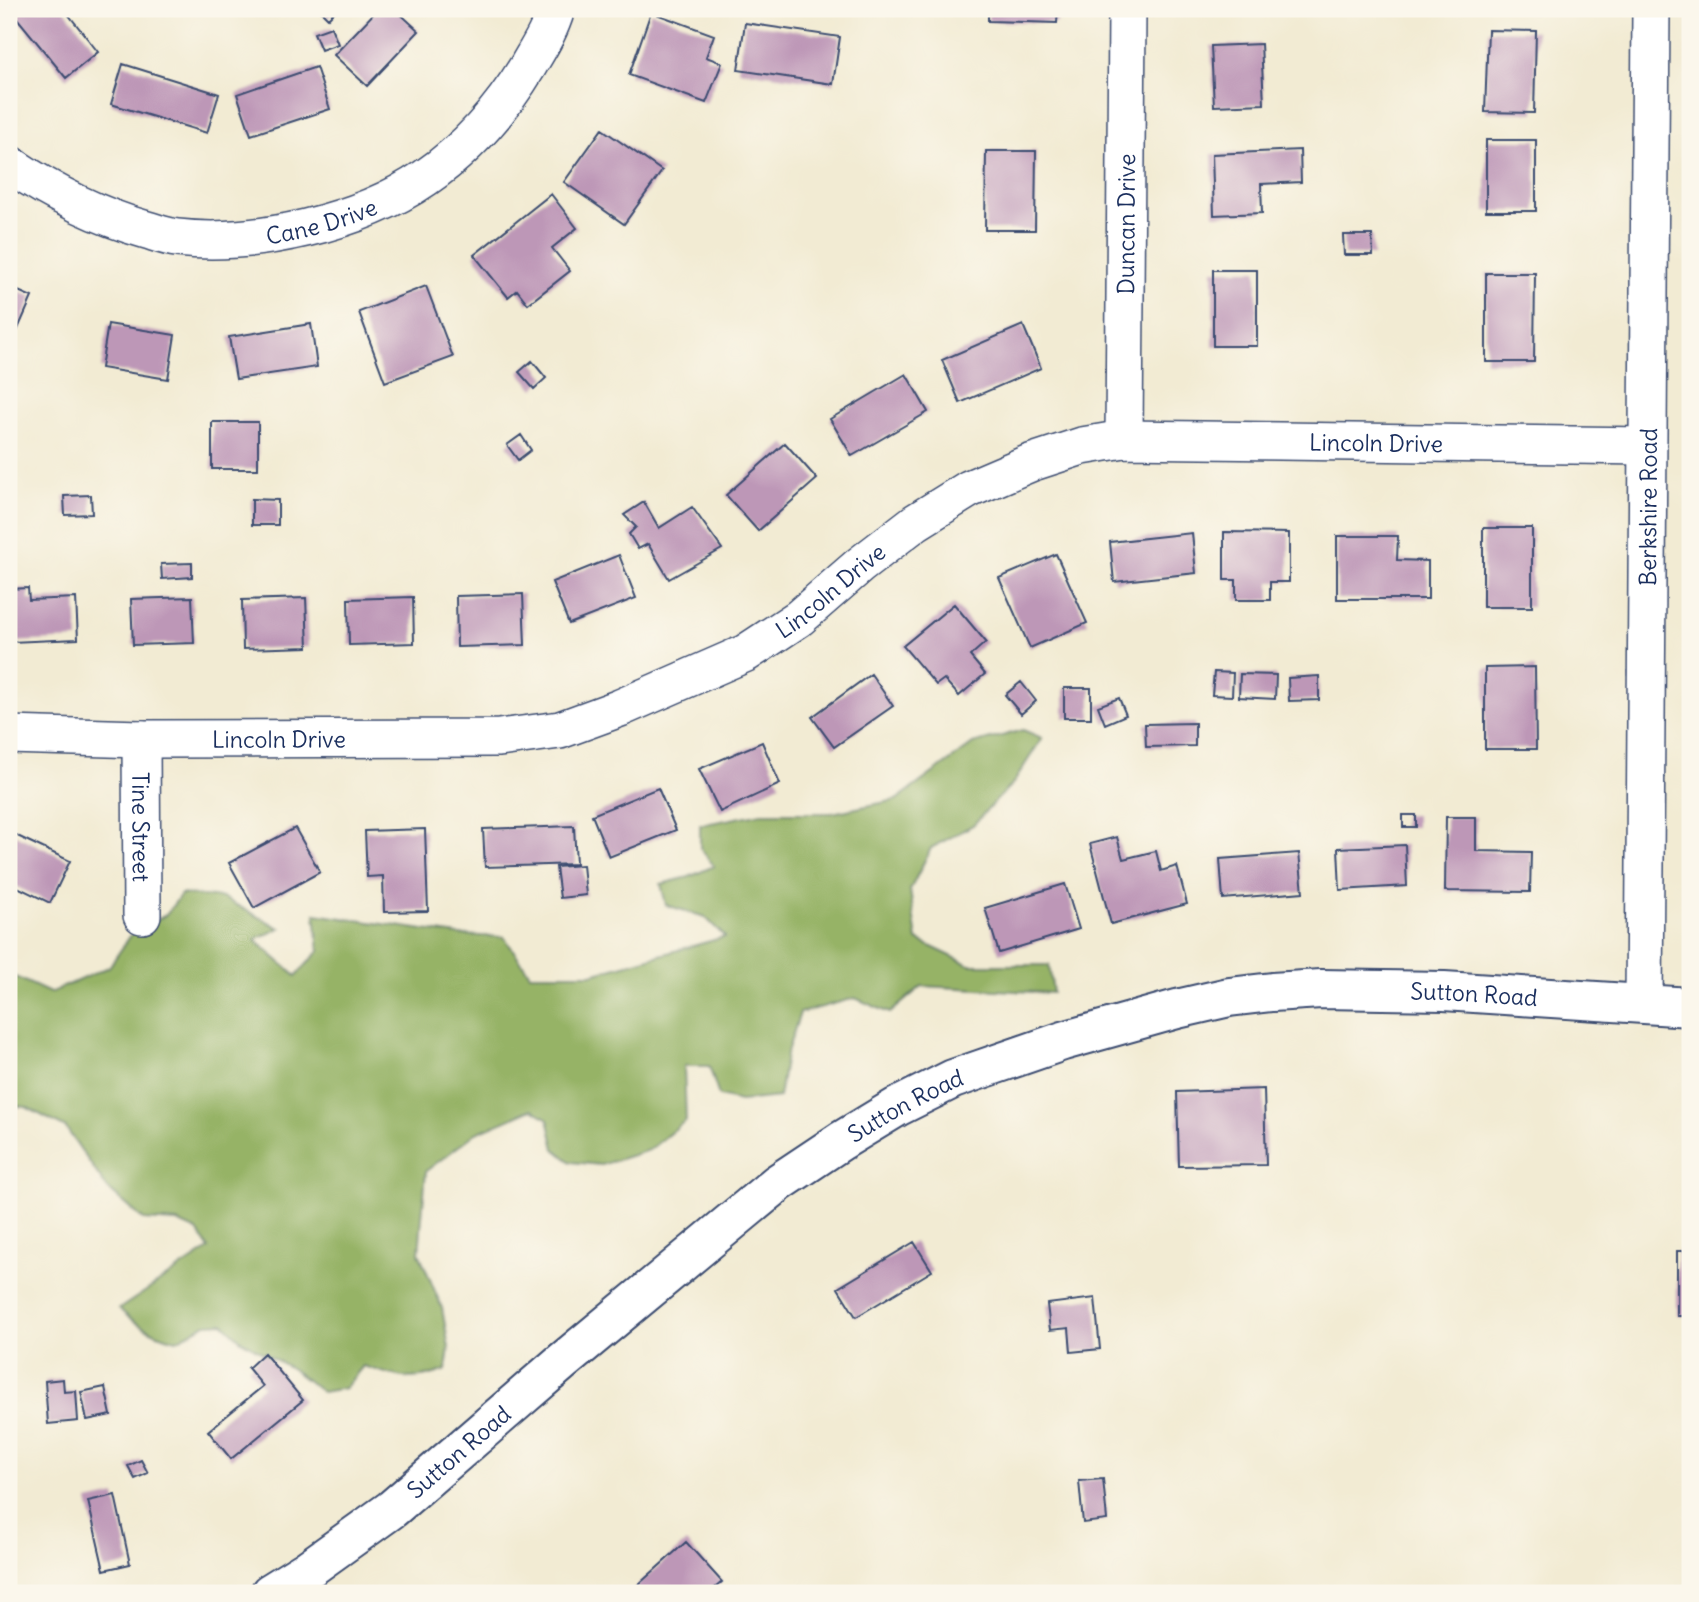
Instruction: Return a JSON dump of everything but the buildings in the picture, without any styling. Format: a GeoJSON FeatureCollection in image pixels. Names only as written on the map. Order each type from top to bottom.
{"type":"FeatureCollection","features":[{"type":"Feature","properties":{"kind":"street","name":"Cane Drive"},"geometry":{"type":"LineString","coordinates":[[9,164],[47,190],[114,221],[176,238],[242,239],[306,228],[365,210],[425,178],[476,136],[515,88],[550,29],[556,9]]}},
{"type":"Feature","properties":{"kind":"street","name":"Duncan Drive"},"geometry":{"type":"LineString","coordinates":[[1124,439],[1127,9]]}},
{"type":"Feature","properties":{"kind":"street","name":"Berkshire Road"},"geometry":{"type":"LineString","coordinates":[[1644,1004],[1651,9]]}},
{"type":"Feature","properties":{"kind":"street","name":"Lincoln Drive"},"geometry":{"type":"LineString","coordinates":[[9,735],[141,739],[499,738],[560,730],[620,708],[746,653],[799,618],[860,565],[916,522],[969,489],[1030,463],[1082,446],[1124,439],[1647,446]]}},
{"type":"Feature","properties":{"kind":"street","name":"Tine Street"},"geometry":{"type":"LineString","coordinates":[[141,739],[142,915]]}},
{"type":"Feature","properties":{"kind":"street","name":"Sutton Road"},"geometry":{"type":"LineString","coordinates":[[270,1593],[393,1509],[567,1358],[778,1183],[875,1121],[953,1079],[1063,1041],[1177,1009],[1229,997],[1272,992],[1321,989],[1444,991],[1690,1007]]}},
{"type":"Feature","properties":{"kind":"green space"},"geometry":{"type":"Polygon","coordinates":[[[1023,730],[1042,738],[1014,782],[973,825],[931,848],[910,890],[917,940],[970,965],[1049,965],[1053,993],[922,986],[890,1013],[855,998],[800,1013],[786,1055],[779,1097],[740,1101],[719,1096],[709,1066],[684,1066],[686,1120],[649,1150],[601,1165],[571,1162],[555,1149],[548,1119],[532,1109],[476,1133],[426,1171],[419,1253],[442,1308],[449,1348],[446,1370],[414,1378],[363,1366],[345,1388],[322,1392],[292,1369],[241,1340],[223,1323],[206,1324],[177,1340],[139,1324],[119,1309],[209,1249],[197,1231],[177,1222],[144,1220],[107,1188],[66,1128],[26,1107],[9,1105],[9,974],[50,993],[109,967],[131,935],[167,914],[181,894],[223,898],[280,928],[255,940],[296,976],[319,951],[315,914],[458,935],[504,937],[530,974],[592,974],[725,937],[705,917],[666,905],[661,884],[689,877],[714,866],[700,848],[700,825],[762,813],[832,813],[896,800],[973,744],[1023,730]]]}}]}
